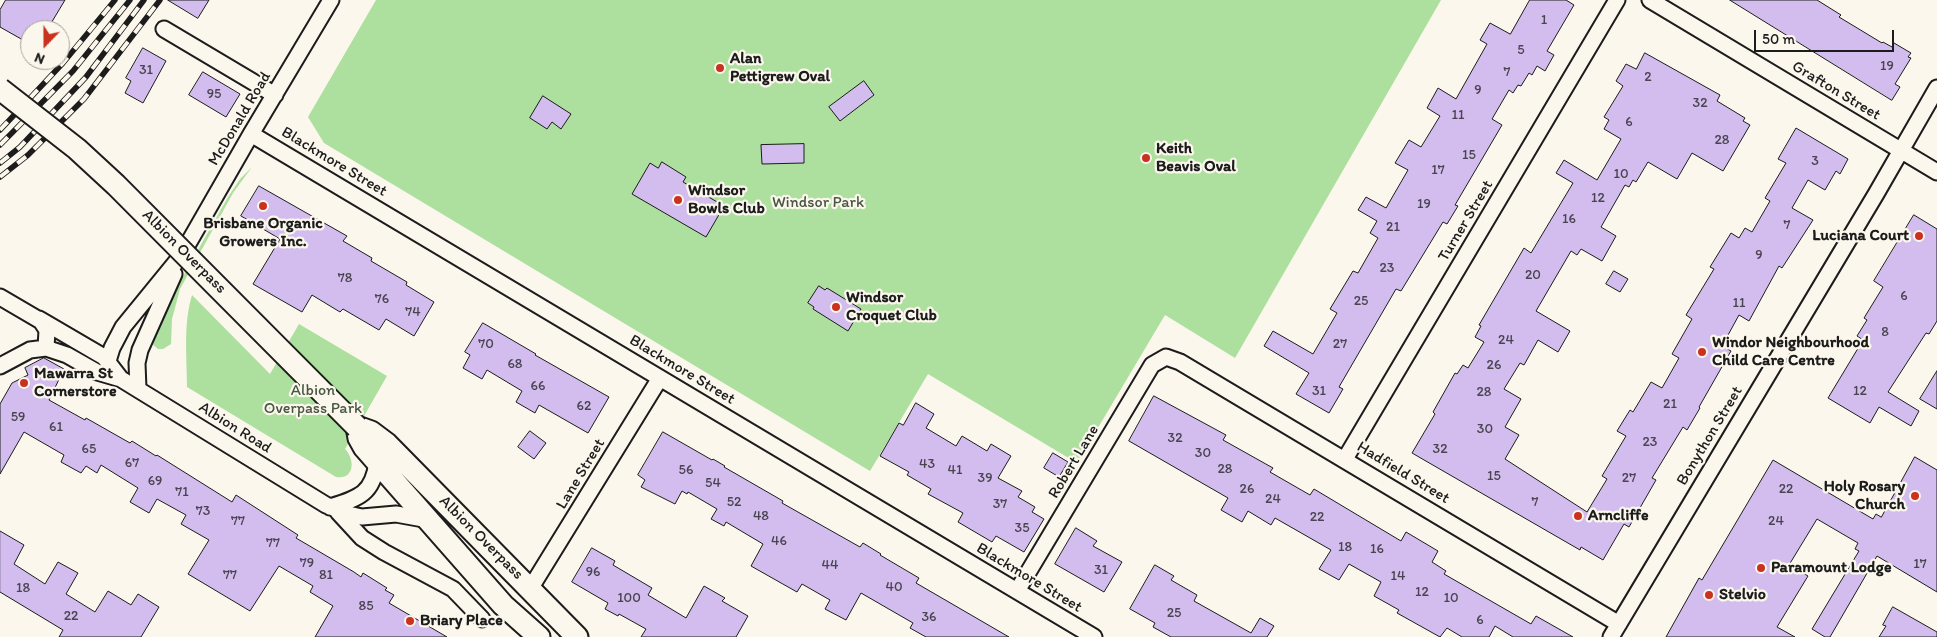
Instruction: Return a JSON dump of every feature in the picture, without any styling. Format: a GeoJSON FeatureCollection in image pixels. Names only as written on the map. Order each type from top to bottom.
{"type":"FeatureCollection","features":[{"type":"Feature","properties":{"kind":"main road","name":"Albion Overpass"},"geometry":{"type":"LineString","coordinates":[[0,89],[70,144],[116,185],[357,427],[371,432],[387,444],[577,637]]}},
{"type":"Feature","properties":{"kind":"main road","name":"Albion Overpass"},"geometry":{"type":"LineString","coordinates":[[357,427],[362,443],[377,462],[503,605],[539,637]]}},
{"type":"Feature","properties":{"kind":"street","name":"McDonald Road"},"geometry":{"type":"LineString","coordinates":[[138,389],[137,363],[140,350],[181,256],[330,0]]}},
{"type":"Feature","properties":{"kind":"street","name":"Turner Street"},"geometry":{"type":"LineString","coordinates":[[1345,459],[1618,0]]}},
{"type":"Feature","properties":{"kind":"street","name":"Grafton Street"},"geometry":{"type":"LineString","coordinates":[[1650,0],[1937,172]]}},
{"type":"Feature","properties":{"kind":"street"},"geometry":{"type":"LineString","coordinates":[[164,29],[275,95]]}},
{"type":"Feature","properties":{"kind":"street"},"geometry":{"type":"LineString","coordinates":[[1901,150],[1937,88]]}},
{"type":"Feature","properties":{"kind":"street","name":"Blackmore Street"},"geometry":{"type":"LineString","coordinates":[[251,134],[1094,637]]}},
{"type":"Feature","properties":{"kind":"street","name":"Bonython Street"},"geometry":{"type":"LineString","coordinates":[[1615,630],[1901,150]]}},
{"type":"Feature","properties":{"kind":"street","name":"McDonald Road"},"geometry":{"type":"LineString","coordinates":[[108,361],[112,348],[123,327],[181,256]]}},
{"type":"Feature","properties":{"kind":"street","name":"Albion Road"},"geometry":{"type":"LineString","coordinates":[[0,297],[97,352],[108,361],[121,378]]}},
{"type":"Feature","properties":{"kind":"street"},"geometry":{"type":"LineString","coordinates":[[0,366],[30,350],[46,348],[47,330],[39,319]]}},
{"type":"Feature","properties":{"kind":"street","name":"Albion Road"},"geometry":{"type":"LineString","coordinates":[[46,348],[67,355],[97,372],[121,378],[330,507],[340,514],[362,538],[452,589],[482,619]]}},
{"type":"Feature","properties":{"kind":"street","name":"Hadfield Street"},"geometry":{"type":"LineString","coordinates":[[1166,358],[1180,362],[1345,459],[1615,630]]}},
{"type":"Feature","properties":{"kind":"street","name":"Robert Lane"},"geometry":{"type":"LineString","coordinates":[[1017,591],[1152,365],[1166,358]]}},
{"type":"Feature","properties":{"kind":"street","name":"Lane Street"},"geometry":{"type":"LineString","coordinates":[[530,589],[660,378]]}},
{"type":"Feature","properties":{"kind":"street"},"geometry":{"type":"LineString","coordinates":[[330,507],[355,499],[365,493],[374,479],[377,462]]}},
{"type":"Feature","properties":{"kind":"street","name":"Albion Road"},"geometry":{"type":"LineString","coordinates":[[330,507],[362,517],[390,514],[429,520]]}},
{"type":"Feature","properties":{"kind":"green space","name":"Windsor Park"},"geometry":{"type":"Polygon","coordinates":[[[376,0],[1441,0],[1235,358],[1165,315],[1077,463],[928,374],[870,471],[324,143],[308,117],[376,0]]]}},
{"type":"Feature","properties":{"kind":"green space"},"geometry":{"type":"Polygon","coordinates":[[[252,167],[233,193],[180,289],[172,319],[171,344],[163,349],[158,349],[150,342],[169,301],[228,197],[240,179],[252,167]]]}},
{"type":"Feature","properties":{"kind":"green space","name":"Albion Overpass Park"},"geometry":{"type":"Polygon","coordinates":[[[192,295],[270,374],[299,324],[387,376],[345,449],[352,463],[350,472],[347,475],[336,477],[187,387],[186,329],[192,295]]]}},
{"type":"Feature","properties":{"kind":"building"},"geometry":{"type":"Polygon","coordinates":[[[6,0],[65,0],[53,20],[20,20],[20,38],[0,27],[0,10],[6,0]]]}},
{"type":"Feature","properties":{"kind":"building"},"geometry":{"type":"Polygon","coordinates":[[[168,0],[209,0],[198,18],[168,0]]]}},
{"type":"Feature","properties":{"kind":"building"},"geometry":{"type":"Polygon","coordinates":[[[1530,0],[1566,0],[1574,5],[1547,51],[1554,55],[1545,71],[1537,66],[1532,75],[1529,73],[1521,86],[1518,85],[1513,93],[1509,90],[1492,119],[1502,125],[1455,205],[1458,206],[1447,224],[1443,222],[1401,291],[1396,289],[1339,387],[1343,389],[1329,413],[1296,394],[1309,373],[1264,346],[1273,331],[1313,354],[1337,313],[1330,309],[1353,271],[1358,273],[1378,238],[1370,233],[1377,221],[1358,210],[1366,197],[1386,208],[1408,170],[1395,163],[1409,140],[1421,147],[1440,116],[1427,108],[1438,88],[1456,99],[1487,44],[1480,40],[1490,23],[1510,34],[1530,0]]]}},
{"type":"Feature","properties":{"kind":"building"},"geometry":{"type":"Polygon","coordinates":[[[1730,0],[1817,0],[1841,15],[1839,17],[1882,43],[1892,47],[1894,43],[1911,53],[1908,57],[1911,58],[1895,84],[1900,87],[1892,100],[1730,0]]]}},
{"type":"Feature","properties":{"kind":"building"},"geometry":{"type":"Polygon","coordinates":[[[143,48],[166,61],[143,103],[125,93],[131,81],[126,78],[143,48]]]}},
{"type":"Feature","properties":{"kind":"building"},"geometry":{"type":"Polygon","coordinates":[[[1645,53],[1720,95],[1717,101],[1745,118],[1743,121],[1750,125],[1723,171],[1692,153],[1677,179],[1648,162],[1636,182],[1633,180],[1629,187],[1625,185],[1601,227],[1616,236],[1602,261],[1581,249],[1577,255],[1571,251],[1536,311],[1570,331],[1558,352],[1538,340],[1524,365],[1520,363],[1504,389],[1521,399],[1505,427],[1519,435],[1505,459],[1587,512],[1607,479],[1602,476],[1626,436],[1617,431],[1630,410],[1633,412],[1651,382],[1662,388],[1679,358],[1672,354],[1692,319],[1686,315],[1714,269],[1710,267],[1731,233],[1739,238],[1745,228],[1752,232],[1770,201],[1765,198],[1786,163],[1778,159],[1796,128],[1848,159],[1840,174],[1836,171],[1825,190],[1808,180],[1792,208],[1813,220],[1782,268],[1779,266],[1749,321],[1739,315],[1722,346],[1731,351],[1700,408],[1687,430],[1683,427],[1652,478],[1656,480],[1629,527],[1624,524],[1603,560],[1581,547],[1580,550],[1412,453],[1435,414],[1433,412],[1455,373],[1457,374],[1463,365],[1468,368],[1484,342],[1475,337],[1481,326],[1479,325],[1524,248],[1531,253],[1573,183],[1556,173],[1564,160],[1597,180],[1621,139],[1604,129],[1609,120],[1604,117],[1623,86],[1616,81],[1626,64],[1636,69],[1645,53]]]}},
{"type":"Feature","properties":{"kind":"building"},"geometry":{"type":"Polygon","coordinates":[[[203,72],[240,94],[226,117],[189,95],[203,72]]]}},
{"type":"Feature","properties":{"kind":"building"},"geometry":{"type":"Polygon","coordinates":[[[864,81],[874,95],[840,121],[829,107],[864,81]]]}},
{"type":"Feature","properties":{"kind":"building"},"geometry":{"type":"Polygon","coordinates":[[[543,96],[571,114],[561,129],[552,122],[547,129],[530,118],[543,96]]]}},
{"type":"Feature","properties":{"kind":"building"},"geometry":{"type":"Polygon","coordinates":[[[804,144],[804,163],[762,164],[761,145],[804,144]]]}},
{"type":"Feature","properties":{"kind":"building","name":"Windsor Bowls Club"},"geometry":{"type":"Polygon","coordinates":[[[662,162],[686,177],[683,182],[724,206],[706,237],[632,194],[650,163],[658,168],[662,162]]]}},
{"type":"Feature","properties":{"kind":"building"},"geometry":{"type":"Polygon","coordinates":[[[259,186],[347,236],[343,241],[372,258],[371,261],[407,282],[406,285],[434,302],[414,336],[386,319],[379,330],[343,309],[340,312],[312,295],[302,312],[253,284],[280,239],[241,216],[259,186]]]}},
{"type":"Feature","properties":{"kind":"building"},"geometry":{"type":"Polygon","coordinates":[[[1914,215],[1937,229],[1937,321],[1929,334],[1926,333],[1888,392],[1919,411],[1911,426],[1879,407],[1870,423],[1828,398],[1863,340],[1857,336],[1867,320],[1864,318],[1883,287],[1874,281],[1914,215]]]}},
{"type":"Feature","properties":{"kind":"building"},"geometry":{"type":"Polygon","coordinates":[[[1614,271],[1628,279],[1620,292],[1606,284],[1614,271]]]}},
{"type":"Feature","properties":{"kind":"building","name":"Windsor Croquet Club"},"geometry":{"type":"Polygon","coordinates":[[[819,286],[825,290],[827,288],[861,309],[848,331],[813,309],[814,307],[808,303],[819,286]]]}},
{"type":"Feature","properties":{"kind":"building"},"geometry":{"type":"Polygon","coordinates":[[[483,323],[609,397],[588,433],[539,405],[535,413],[516,402],[522,391],[487,370],[482,379],[463,368],[470,355],[465,352],[483,323]]]}},
{"type":"Feature","properties":{"kind":"building"},"geometry":{"type":"Polygon","coordinates":[[[44,358],[64,369],[49,400],[130,443],[132,441],[232,502],[236,495],[298,535],[296,538],[361,577],[363,573],[387,588],[385,590],[394,595],[389,603],[447,637],[315,637],[333,606],[310,592],[313,586],[279,566],[250,611],[188,574],[209,540],[181,524],[186,515],[157,499],[149,513],[130,502],[138,488],[101,465],[97,473],[86,466],[81,473],[61,462],[64,455],[24,432],[0,474],[0,404],[12,383],[28,375],[25,368],[44,358]]]}},
{"type":"Feature","properties":{"kind":"building"},"geometry":{"type":"Polygon","coordinates":[[[1937,371],[1937,409],[1920,399],[1937,371]]]}},
{"type":"Feature","properties":{"kind":"building"},"geometry":{"type":"Polygon","coordinates":[[[1154,396],[1226,435],[1223,440],[1273,468],[1270,472],[1310,495],[1314,489],[1401,541],[1406,532],[1438,551],[1432,562],[1446,571],[1444,574],[1531,624],[1536,616],[1573,637],[1513,637],[1495,626],[1489,637],[1462,637],[1447,628],[1440,637],[1397,613],[1399,610],[1374,596],[1381,582],[1349,564],[1339,580],[1319,569],[1331,550],[1275,518],[1271,525],[1248,511],[1242,522],[1221,510],[1228,498],[1129,441],[1154,396]]]}},
{"type":"Feature","properties":{"kind":"building"},"geometry":{"type":"Polygon","coordinates":[[[916,403],[934,414],[926,428],[956,446],[962,436],[987,451],[991,444],[1011,456],[998,478],[1022,491],[1018,497],[1035,507],[1032,512],[1044,519],[1024,552],[996,536],[992,542],[958,522],[963,513],[928,494],[931,489],[907,475],[909,472],[880,456],[899,423],[903,425],[916,403]]]}},
{"type":"Feature","properties":{"kind":"building"},"geometry":{"type":"Polygon","coordinates":[[[530,431],[546,443],[534,459],[518,447],[530,431]]]}},
{"type":"Feature","properties":{"kind":"building"},"geometry":{"type":"Polygon","coordinates":[[[663,432],[725,466],[783,501],[782,503],[860,547],[863,543],[919,578],[916,583],[1009,637],[926,637],[910,628],[913,623],[861,593],[846,620],[825,609],[830,600],[802,584],[797,592],[751,566],[763,544],[726,522],[724,526],[711,519],[717,509],[688,492],[687,494],[682,491],[675,504],[641,487],[645,480],[638,475],[663,432]]]}},
{"type":"Feature","properties":{"kind":"building"},"geometry":{"type":"Polygon","coordinates":[[[1053,453],[1068,462],[1059,477],[1044,468],[1053,453]]]}},
{"type":"Feature","properties":{"kind":"building"},"geometry":{"type":"Polygon","coordinates":[[[1915,457],[1937,470],[1937,592],[1877,556],[1830,637],[1825,637],[1812,629],[1859,551],[1855,549],[1858,543],[1817,519],[1789,565],[1808,576],[1777,627],[1795,637],[1666,637],[1699,578],[1702,580],[1773,460],[1873,519],[1876,514],[1881,517],[1915,457]]]}},
{"type":"Feature","properties":{"kind":"building"},"geometry":{"type":"Polygon","coordinates":[[[1076,528],[1097,541],[1093,546],[1122,562],[1104,592],[1055,564],[1076,528]]]}},
{"type":"Feature","properties":{"kind":"building"},"geometry":{"type":"Polygon","coordinates":[[[0,531],[24,545],[14,564],[45,584],[58,562],[78,573],[66,594],[95,612],[108,591],[131,605],[138,594],[159,607],[141,637],[59,637],[63,630],[0,592],[0,531]]]}},
{"type":"Feature","properties":{"kind":"building"},"geometry":{"type":"Polygon","coordinates":[[[592,548],[615,561],[613,565],[652,588],[648,595],[686,618],[704,586],[725,598],[722,601],[748,616],[736,637],[641,637],[646,629],[619,614],[618,616],[605,609],[608,603],[572,582],[592,548]]]}},
{"type":"Feature","properties":{"kind":"building"},"geometry":{"type":"Polygon","coordinates":[[[1155,565],[1174,576],[1171,580],[1197,595],[1194,601],[1251,633],[1260,618],[1274,626],[1267,637],[1171,637],[1153,627],[1155,623],[1130,609],[1155,565]]]}},
{"type":"Feature","properties":{"kind":"building"},"geometry":{"type":"Polygon","coordinates":[[[1893,607],[1937,632],[1937,637],[1879,637],[1886,626],[1883,625],[1893,607]]]}},
{"type":"Feature","properties":{"kind":"railway"},"geometry":{"type":"LineString","coordinates":[[0,130],[63,63],[115,0]]}},
{"type":"Feature","properties":{"kind":"railway"},"geometry":{"type":"LineString","coordinates":[[0,145],[73,71],[130,0]]}},
{"type":"Feature","properties":{"kind":"railway"},"geometry":{"type":"LineString","coordinates":[[0,163],[20,147],[86,77],[144,0]]}},
{"type":"Feature","properties":{"kind":"railway"},"geometry":{"type":"LineString","coordinates":[[0,177],[28,155],[84,99],[160,0]]}},
{"type":"Feature","properties":{"kind":"place","name":"Alan Pettigrew Oval"},"geometry":{"type":"Point","coordinates":[720,68]}},
{"type":"Feature","properties":{"kind":"place","name":"Keith Beavis Oval"},"geometry":{"type":"Point","coordinates":[1146,158]}},
{"type":"Feature","properties":{"kind":"place","name":"Windsor Bowls Club"},"geometry":{"type":"Point","coordinates":[678,200]}},
{"type":"Feature","properties":{"kind":"place","name":"Brisbane Organic Growers Inc."},"geometry":{"type":"Point","coordinates":[263,206]}},
{"type":"Feature","properties":{"kind":"place","name":"Luciana Court"},"geometry":{"type":"Point","coordinates":[1919,236]}},
{"type":"Feature","properties":{"kind":"place","name":"Windsor Croquet Club"},"geometry":{"type":"Point","coordinates":[836,307]}},
{"type":"Feature","properties":{"kind":"place","name":"Windor Neighbourhood Child Care Centre"},"geometry":{"type":"Point","coordinates":[1702,352]}},
{"type":"Feature","properties":{"kind":"place","name":"Mawarra St Cornerstore"},"geometry":{"type":"Point","coordinates":[24,383]}},
{"type":"Feature","properties":{"kind":"place","name":"Holy Rosary Church"},"geometry":{"type":"Point","coordinates":[1915,496]}},
{"type":"Feature","properties":{"kind":"place","name":"Arncliffe"},"geometry":{"type":"Point","coordinates":[1578,516]}},
{"type":"Feature","properties":{"kind":"place","name":"Paramount Lodge"},"geometry":{"type":"Point","coordinates":[1761,568]}},
{"type":"Feature","properties":{"kind":"place","name":"Stelvio"},"geometry":{"type":"Point","coordinates":[1709,595]}},
{"type":"Feature","properties":{"kind":"place","name":"Briary Place"},"geometry":{"type":"Point","coordinates":[410,621]}}]}
